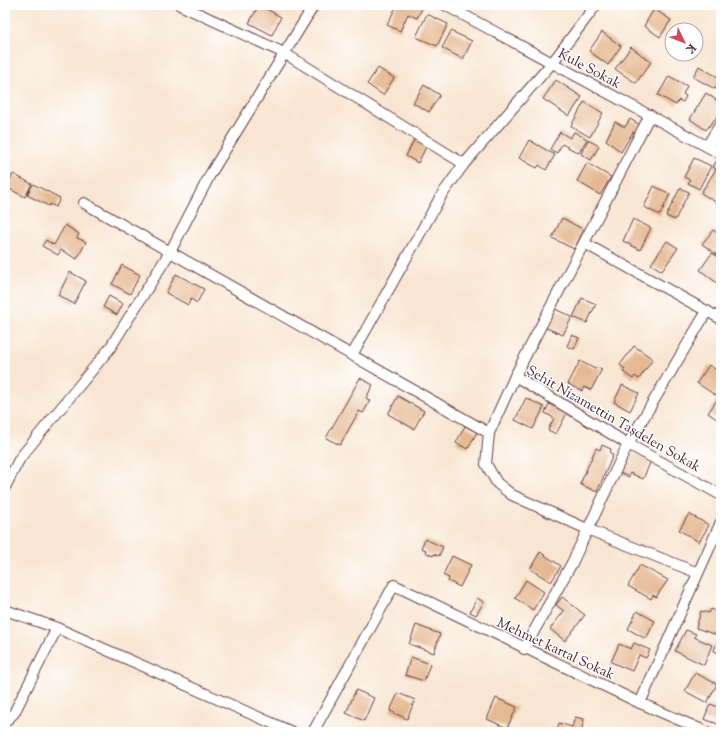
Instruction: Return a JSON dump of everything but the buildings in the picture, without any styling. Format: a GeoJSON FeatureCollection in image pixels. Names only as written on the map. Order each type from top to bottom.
{"type":"FeatureCollection","features":[{"type":"Feature","properties":{"kind":"street"},"geometry":{"type":"LineString","coordinates":[[180,5],[284,53],[464,164]]}},
{"type":"Feature","properties":{"kind":"street"},"geometry":{"type":"LineString","coordinates":[[5,487],[20,458],[110,348],[170,252],[204,183],[314,5]]}},
{"type":"Feature","properties":{"kind":"street","name":"Kule Sokak"},"geometry":{"type":"LineString","coordinates":[[445,5],[721,154]]}},
{"type":"Feature","properties":{"kind":"street"},"geometry":{"type":"LineString","coordinates":[[352,355],[441,196],[464,164],[552,63],[596,5]]}},
{"type":"Feature","properties":{"kind":"street"},"geometry":{"type":"LineString","coordinates":[[650,115],[515,376],[489,433],[486,464],[498,483],[512,495],[587,529],[698,573]]}},
{"type":"Feature","properties":{"kind":"street"},"geometry":{"type":"LineString","coordinates":[[707,146],[721,123]]}},
{"type":"Feature","properties":{"kind":"street"},"geometry":{"type":"LineString","coordinates":[[84,203],[489,433]]}},
{"type":"Feature","properties":{"kind":"street"},"geometry":{"type":"LineString","coordinates":[[584,243],[721,319]]}},
{"type":"Feature","properties":{"kind":"street"},"geometry":{"type":"LineString","coordinates":[[524,649],[572,563],[628,444],[707,311]]}},
{"type":"Feature","properties":{"kind":"street","name":"Şehit Nizamettin Taşdelen Sokak"},"geometry":{"type":"LineString","coordinates":[[515,376],[628,444],[721,495]]}},
{"type":"Feature","properties":{"kind":"street"},"geometry":{"type":"LineString","coordinates":[[640,703],[721,522]]}},
{"type":"Feature","properties":{"kind":"street","name":"Mehmet kartal Sokak"},"geometry":{"type":"LineString","coordinates":[[313,732],[394,585],[524,649],[640,703],[707,732]]}},
{"type":"Feature","properties":{"kind":"street"},"geometry":{"type":"LineString","coordinates":[[5,610],[57,628],[292,732]]}},
{"type":"Feature","properties":{"kind":"street"},"geometry":{"type":"LineString","coordinates":[[5,722],[14,713],[57,628]]}}]}
